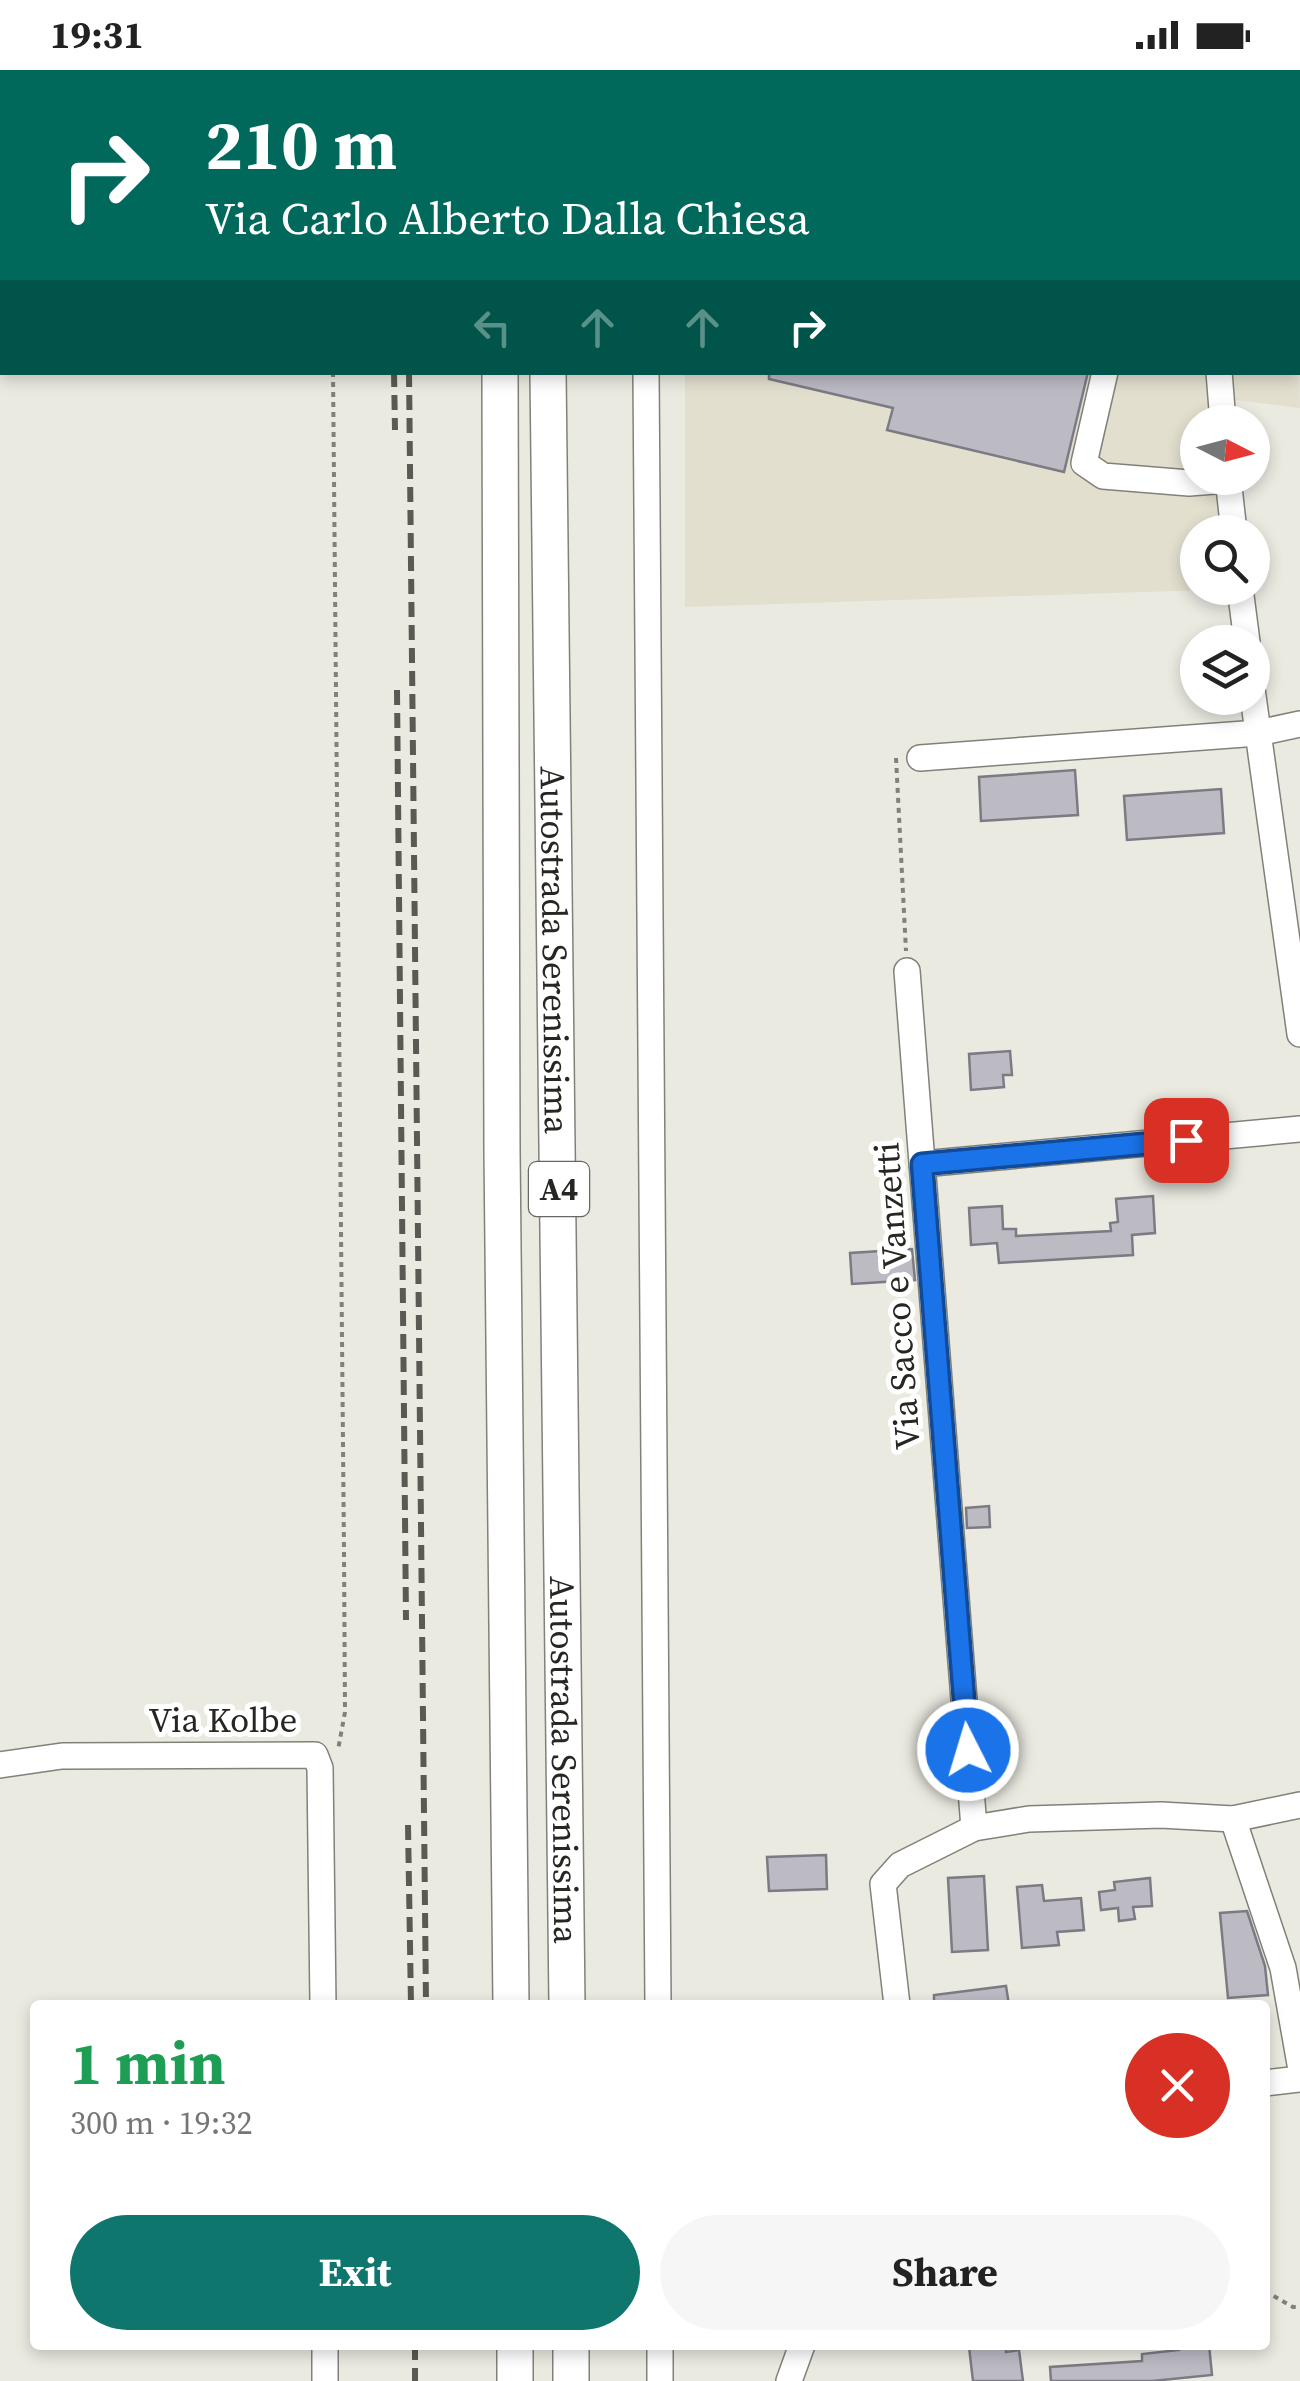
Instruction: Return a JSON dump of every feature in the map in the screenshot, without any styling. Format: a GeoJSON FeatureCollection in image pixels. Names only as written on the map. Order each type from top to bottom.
{"type":"FeatureCollection","features":[{"type":"Feature","properties":{"kind":"highway","name":"Autostrada Serenissima"},"geometry":{"type":"LineString","coordinates":[[500,375],[502,1151],[511,2000]]}},
{"type":"Feature","properties":{"kind":"highway","name":"Autostrada Serenissima"},"geometry":{"type":"LineString","coordinates":[[548,375],[567,2000]]}},
{"type":"Feature","properties":{"kind":"highway"},"geometry":{"type":"LineString","coordinates":[[515,2350],[515,2381]]}},
{"type":"Feature","properties":{"kind":"highway"},"geometry":{"type":"LineString","coordinates":[[571,2350],[571,2381]]}},
{"type":"Feature","properties":{"kind":"street"},"geometry":{"type":"LineString","coordinates":[[646,375],[658,2000]]}},
{"type":"Feature","properties":{"kind":"street"},"geometry":{"type":"LineString","coordinates":[[1103,375],[1084,463],[1103,476],[1180,482]]}},
{"type":"Feature","properties":{"kind":"street"},"geometry":{"type":"LineString","coordinates":[[1220,375],[1222,405]]}},
{"type":"Feature","properties":{"kind":"street"},"geometry":{"type":"LineString","coordinates":[[1256,715],[1300,1034]]}},
{"type":"Feature","properties":{"kind":"street"},"geometry":{"type":"LineString","coordinates":[[908,758],[1258,733],[1300,724]]}},
{"type":"Feature","properties":{"kind":"street","name":"Via Sacco e Vanzetti"},"geometry":{"type":"LineString","coordinates":[[907,971],[974,1828]]}},
{"type":"Feature","properties":{"kind":"street"},"geometry":{"type":"LineString","coordinates":[[922,1164],[1300,1129]]}},
{"type":"Feature","properties":{"kind":"street","name":"Via Kolbe"},"geometry":{"type":"LineString","coordinates":[[0,1765],[62,1756],[316,1755],[320,1768],[323,2000]]}},
{"type":"Feature","properties":{"kind":"street"},"geometry":{"type":"LineString","coordinates":[[896,2000],[884,1884],[900,1865],[974,1828],[1029,1819],[1161,1815],[1233,1819],[1300,1806]]}},
{"type":"Feature","properties":{"kind":"street"},"geometry":{"type":"LineString","coordinates":[[1233,1819],[1295,2000],[1300,2064]]}},
{"type":"Feature","properties":{"kind":"street"},"geometry":{"type":"LineString","coordinates":[[1270,2082],[1300,2079]]}},
{"type":"Feature","properties":{"kind":"street"},"geometry":{"type":"LineString","coordinates":[[325,2350],[325,2381]]}},
{"type":"Feature","properties":{"kind":"street"},"geometry":{"type":"LineString","coordinates":[[660,2350],[660,2381]]}},
{"type":"Feature","properties":{"kind":"street"},"geometry":{"type":"LineString","coordinates":[[789,2381],[800,2350]]}},
{"type":"Feature","properties":{"kind":"path"},"geometry":{"type":"LineString","coordinates":[[333,375],[344,1652],[344,1712],[336,1761]]}},
{"type":"Feature","properties":{"kind":"path"},"geometry":{"type":"LineString","coordinates":[[907,971],[908,758]]}},
{"type":"Feature","properties":{"kind":"path"},"geometry":{"type":"LineString","coordinates":[[1270,2294],[1300,2307]]}},
{"type":"Feature","properties":{"kind":"shaded area"},"geometry":{"type":"Polygon","coordinates":[[[685,375],[1215,375],[1217,405],[1180,405],[1180,495],[1226,495],[1227,515],[1180,515],[1180,591],[685,607],[685,375]]]}},
{"type":"Feature","properties":{"kind":"shaded area"},"geometry":{"type":"Polygon","coordinates":[[[1226,375],[1300,375],[1300,408],[1226,399],[1226,375]]]}},
{"type":"Feature","properties":{"kind":"building"},"geometry":{"type":"Polygon","coordinates":[[[769,375],[1087,375],[1064,472],[887,430],[893,408],[769,379],[769,375]]]}},
{"type":"Feature","properties":{"kind":"building"},"geometry":{"type":"Polygon","coordinates":[[[1075,770],[1078,815],[981,821],[979,777],[1075,770]]]}},
{"type":"Feature","properties":{"kind":"building"},"geometry":{"type":"Polygon","coordinates":[[[1221,789],[1224,833],[1127,840],[1124,796],[1221,789]]]}},
{"type":"Feature","properties":{"kind":"building"},"geometry":{"type":"Polygon","coordinates":[[[1010,1051],[1012,1075],[1003,1075],[1004,1087],[971,1090],[969,1054],[1010,1051]]]}},
{"type":"Feature","properties":{"kind":"building"},"geometry":{"type":"Polygon","coordinates":[[[1153,1196],[1155,1233],[1132,1235],[1133,1255],[999,1263],[997,1243],[971,1245],[969,1208],[1002,1206],[1003,1229],[1016,1229],[1016,1236],[1111,1231],[1110,1223],[1118,1222],[1116,1199],[1153,1196]]]}},
{"type":"Feature","properties":{"kind":"building"},"geometry":{"type":"Polygon","coordinates":[[[912,1249],[915,1280],[852,1284],[850,1253],[912,1249]]]}},
{"type":"Feature","properties":{"kind":"building"},"geometry":{"type":"Polygon","coordinates":[[[989,1506],[990,1527],[967,1528],[966,1508],[989,1506]]]}},
{"type":"Feature","properties":{"kind":"building"},"geometry":{"type":"Polygon","coordinates":[[[826,1855],[827,1889],[769,1891],[767,1857],[826,1855]]]}},
{"type":"Feature","properties":{"kind":"building"},"geometry":{"type":"Polygon","coordinates":[[[984,1876],[988,1950],[952,1952],[948,1878],[984,1876]]]}},
{"type":"Feature","properties":{"kind":"building"},"geometry":{"type":"Polygon","coordinates":[[[1150,1878],[1152,1906],[1133,1907],[1135,1919],[1119,1921],[1118,1908],[1101,1910],[1099,1892],[1115,1890],[1114,1882],[1150,1878]]]}},
{"type":"Feature","properties":{"kind":"building"},"geometry":{"type":"Polygon","coordinates":[[[1042,1885],[1044,1901],[1081,1898],[1084,1930],[1057,1932],[1059,1945],[1022,1948],[1017,1887],[1042,1885]]]}},
{"type":"Feature","properties":{"kind":"building"},"geometry":{"type":"Polygon","coordinates":[[[1247,1911],[1265,1966],[1268,1995],[1228,1998],[1220,1913],[1247,1911]]]}},
{"type":"Feature","properties":{"kind":"building"},"geometry":{"type":"Polygon","coordinates":[[[1006,1986],[1008,2000],[934,2000],[934,1995],[1006,1986]]]}},
{"type":"Feature","properties":{"kind":"building"},"geometry":{"type":"Polygon","coordinates":[[[969,2350],[1019,2350],[1023,2381],[973,2381],[969,2350]]]}},
{"type":"Feature","properties":{"kind":"building"},"geometry":{"type":"Polygon","coordinates":[[[1210,2350],[1212,2375],[1152,2381],[1051,2381],[1050,2367],[1142,2361],[1142,2354],[1210,2350]]]}},
{"type":"Feature","properties":{"kind":"railway"},"geometry":{"type":"LineString","coordinates":[[394,375],[395,430]]}},
{"type":"Feature","properties":{"kind":"railway"},"geometry":{"type":"LineString","coordinates":[[409,375],[426,2000]]}},
{"type":"Feature","properties":{"kind":"railway"},"geometry":{"type":"LineString","coordinates":[[397,690],[406,1620]]}},
{"type":"Feature","properties":{"kind":"railway"},"geometry":{"type":"LineString","coordinates":[[408,1825],[411,2000]]}},
{"type":"Feature","properties":{"kind":"railway"},"geometry":{"type":"LineString","coordinates":[[415,2350],[415,2381]]}},
{"type":"Feature","properties":{"kind":"route"},"geometry":{"type":"LineString","coordinates":[[968,1750],[922,1164],[1186,1140]]}}]}
